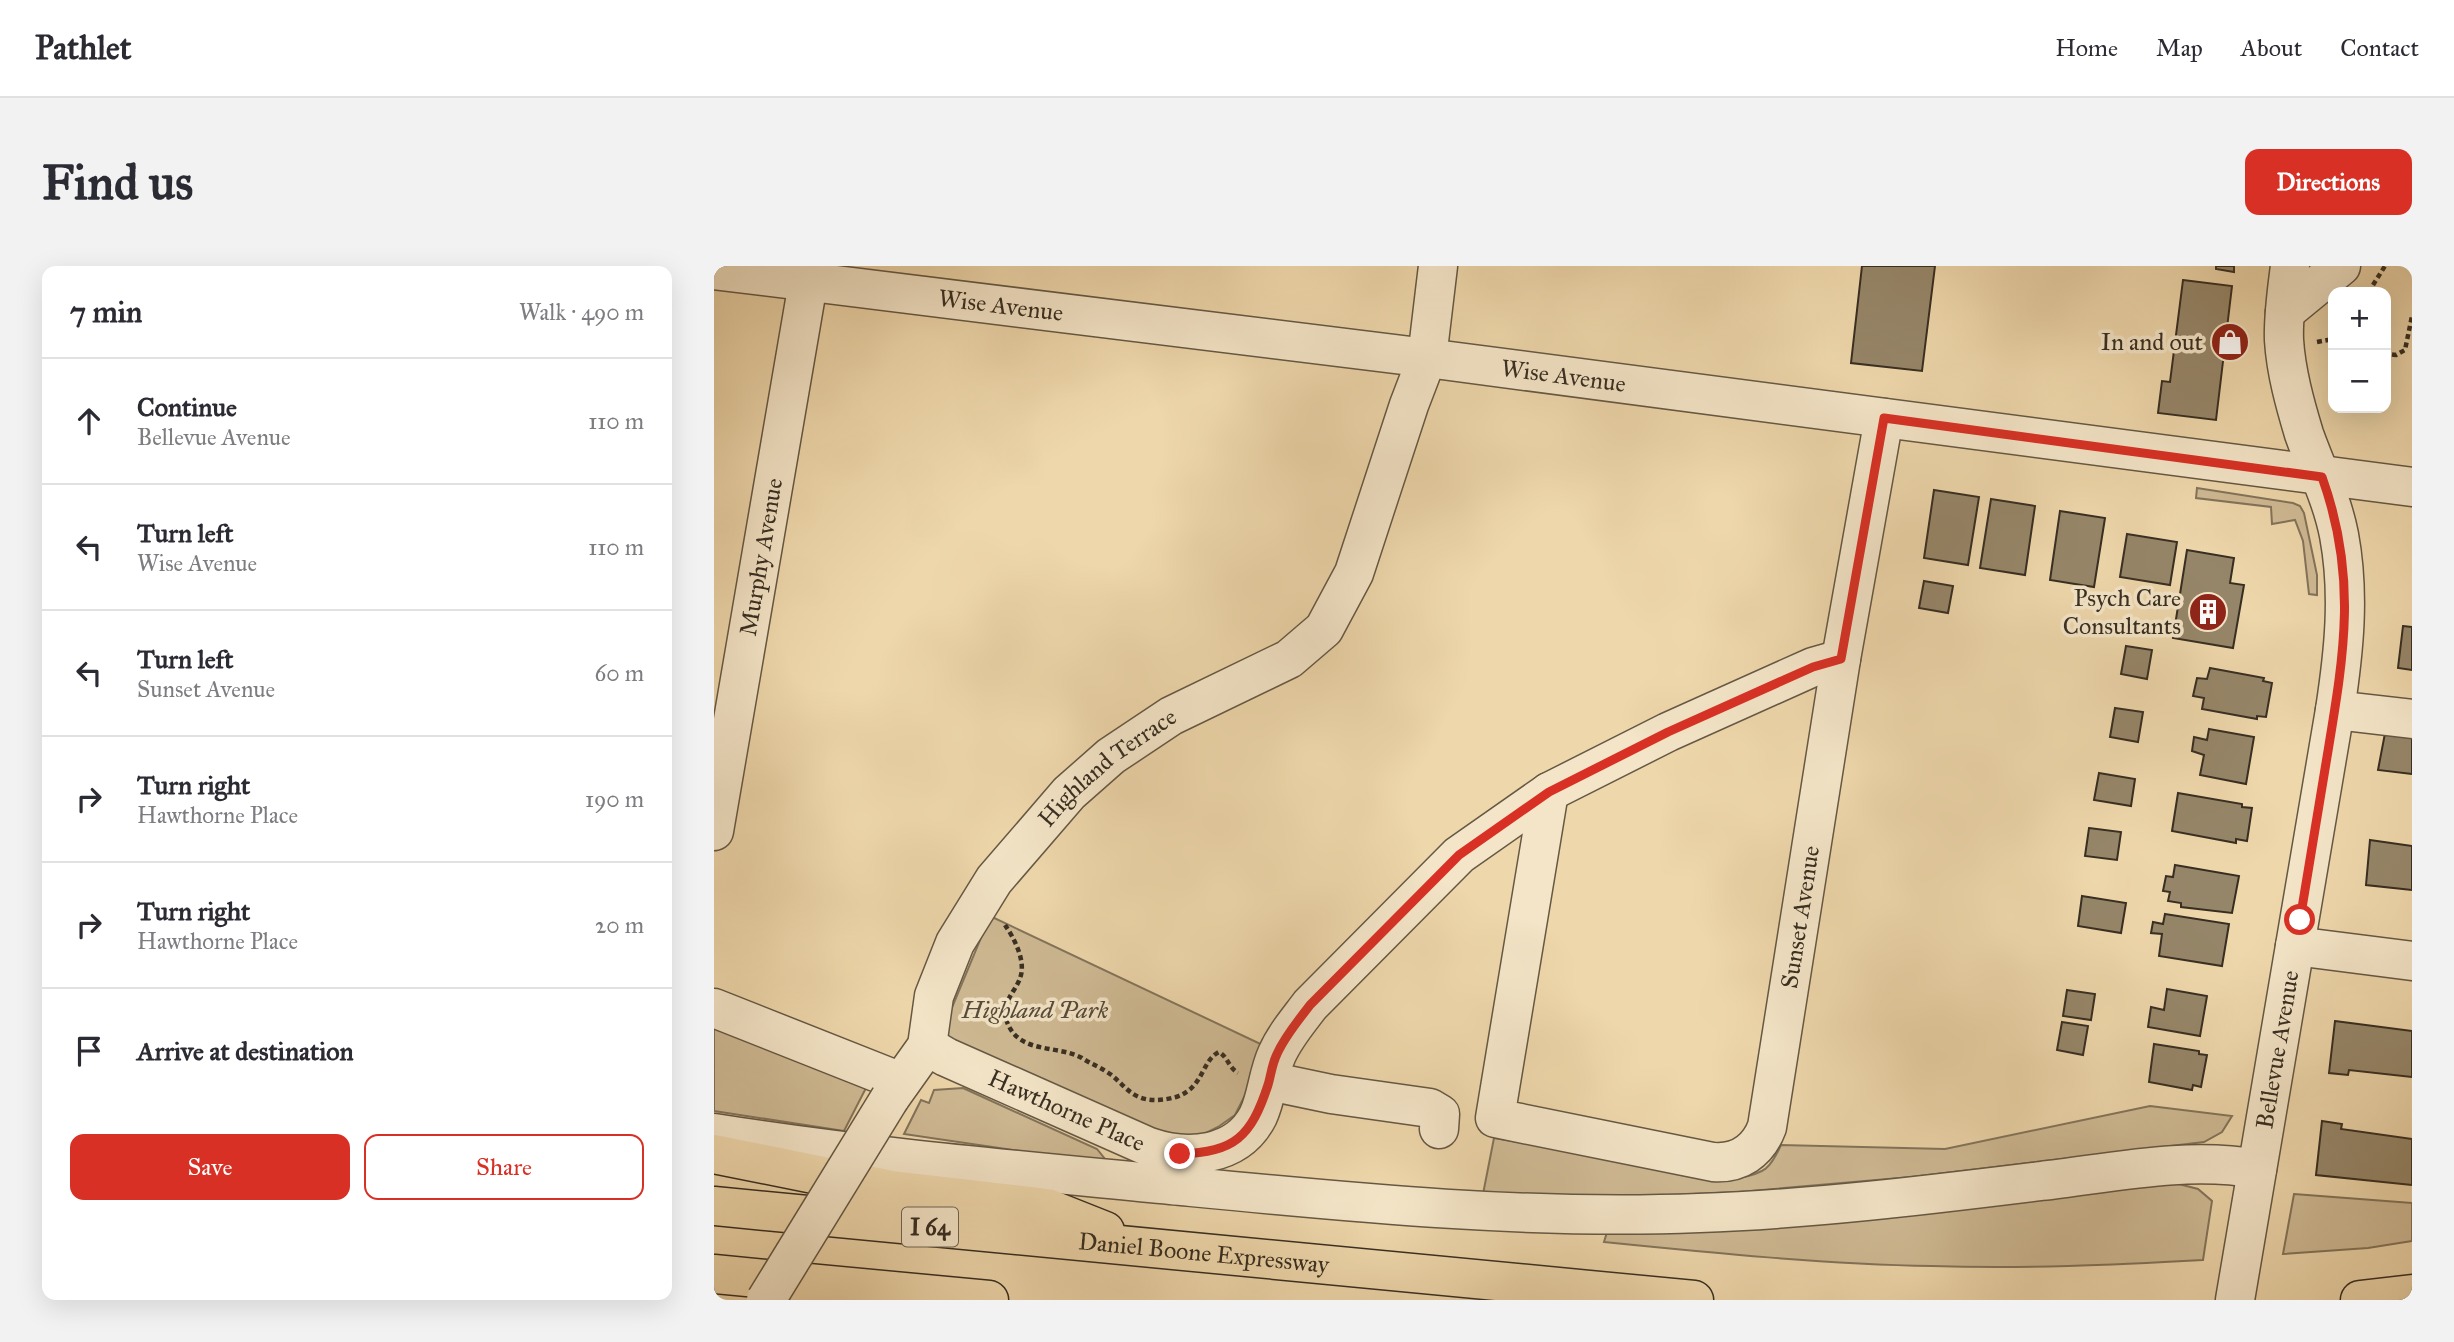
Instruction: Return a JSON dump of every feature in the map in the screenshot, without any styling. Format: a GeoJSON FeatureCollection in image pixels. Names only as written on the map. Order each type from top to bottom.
{"type":"FeatureCollection","features":[{"type":"Feature","properties":{"kind":"highway"},"geometry":{"type":"LineString","coordinates":[[714,1154],[892,1190],[1047,1208],[1146,1247]]}},
{"type":"Feature","properties":{"kind":"highway","name":"Daniel Boone Expressway"},"geometry":{"type":"LineString","coordinates":[[714,1206],[1694,1300]]}},
{"type":"Feature","properties":{"kind":"highway"},"geometry":{"type":"LineString","coordinates":[[714,1273],[989,1300]]}},
{"type":"Feature","properties":{"kind":"highway"},"geometry":{"type":"LineString","coordinates":[[2360,1300],[2412,1294]]}},
{"type":"Feature","properties":{"kind":"street","name":"Highland Terrace"},"geometry":{"type":"LineString","coordinates":[[766,1300],[896,1090],[927,1046],[934,996],[955,943],[994,880],[1069,793],[1111,756],[1171,716],[1289,659],[1324,629],[1354,573],[1427,358],[1438,266]]}},
{"type":"Feature","properties":{"kind":"street","name":"Bellevue Avenue"},"geometry":{"type":"LineString","coordinates":[[2235,1300],[2344,644],[2346,602],[2339,536],[2332,505],[2305,437],[2289,380],[2284,340],[2290,266]]}},
{"type":"Feature","properties":{"kind":"street"},"geometry":{"type":"LineString","coordinates":[[2285,312],[2341,266]]}},
{"type":"Feature","properties":{"kind":"street","name":"Wise Avenue"},"geometry":{"type":"LineString","coordinates":[[714,270],[1427,358],[2412,487]]}},
{"type":"Feature","properties":{"kind":"street","name":"Murphy Avenue"},"geometry":{"type":"LineString","coordinates":[[714,831],[721,753],[808,283]]}},
{"type":"Feature","properties":{"kind":"street","name":"Sunset Avenue"},"geometry":{"type":"LineString","coordinates":[[1549,792],[1494,1118],[1713,1162],[1736,1160],[1757,1146],[1767,1127],[1841,659],[1884,418]]}},
{"type":"Feature","properties":{"kind":"street","name":"Hawthorne Place"},"geometry":{"type":"LineString","coordinates":[[927,1046],[959,1063],[1167,1153],[1212,1152],[1225,1148],[1246,1131],[1257,1117],[1276,1057],[1310,1005],[1459,855],[1549,792],[1668,732],[1813,667],[1841,659]]}},
{"type":"Feature","properties":{"kind":"street"},"geometry":{"type":"LineString","coordinates":[[2335,709],[2412,719]]}},
{"type":"Feature","properties":{"kind":"street"},"geometry":{"type":"LineString","coordinates":[[2295,947],[2412,961]]}},
{"type":"Feature","properties":{"kind":"street"},"geometry":{"type":"LineString","coordinates":[[714,1008],[896,1090]]}},
{"type":"Feature","properties":{"kind":"street"},"geometry":{"type":"LineString","coordinates":[[1269,1081],[1331,1094],[1430,1108],[1440,1114],[1439,1129]]}},
{"type":"Feature","properties":{"kind":"street"},"geometry":{"type":"LineString","coordinates":[[714,1133],[895,1157],[1265,1194],[1549,1214],[1636,1215],[1772,1210],[1843,1205],[2179,1166],[2235,1165],[2257,1169]]}},
{"type":"Feature","properties":{"kind":"path"},"geometry":{"type":"LineString","coordinates":[[2374,287],[2385,266]]}},
{"type":"Feature","properties":{"kind":"path"},"geometry":{"type":"LineString","coordinates":[[2391,354],[2405,350],[2412,316]]}},
{"type":"Feature","properties":{"kind":"path"},"geometry":{"type":"LineString","coordinates":[[2313,343],[2328,340]]}},
{"type":"Feature","properties":{"kind":"path"},"geometry":{"type":"LineString","coordinates":[[1003,921],[1011,933],[1022,966],[1021,976],[1005,1006],[1006,1017],[1015,1036],[1024,1042],[1079,1056],[1111,1074],[1126,1090],[1141,1098],[1158,1100],[1178,1096],[1195,1086],[1213,1055],[1219,1052],[1225,1055],[1231,1069],[1269,1081]]}},
{"type":"Feature","properties":{"kind":"green space"},"geometry":{"type":"Polygon","coordinates":[[[2197,488],[2300,506],[2304,513],[2317,575],[2317,595],[2309,594],[2303,541],[2295,520],[2272,524],[2271,507],[2196,498],[2197,488]]]}},
{"type":"Feature","properties":{"kind":"green space","name":"Highland Park"},"geometry":{"type":"Polygon","coordinates":[[[990,916],[1269,1048],[1235,1115],[1198,1137],[1155,1136],[950,1045],[945,1034],[946,1022],[990,916]]]}},
{"type":"Feature","properties":{"kind":"green space"},"geometry":{"type":"Polygon","coordinates":[[[714,1023],[867,1086],[844,1131],[714,1111],[714,1023]]]}},
{"type":"Feature","properties":{"kind":"green space"},"geometry":{"type":"Polygon","coordinates":[[[963,1088],[1097,1149],[1109,1164],[904,1134],[921,1100],[929,1103],[934,1090],[963,1088]]]}},
{"type":"Feature","properties":{"kind":"green space"},"geometry":{"type":"Polygon","coordinates":[[[2150,1106],[2232,1116],[2222,1132],[2204,1142],[1911,1177],[1739,1192],[1621,1197],[1483,1194],[1494,1138],[1739,1178],[1766,1169],[1781,1145],[1945,1149],[2150,1106]]]}},
{"type":"Feature","properties":{"kind":"green space"},"geometry":{"type":"Polygon","coordinates":[[[2175,1183],[2198,1189],[2212,1201],[2203,1260],[2034,1267],[1891,1265],[1604,1242],[1608,1229],[2175,1183]]]}},
{"type":"Feature","properties":{"kind":"green space"},"geometry":{"type":"Polygon","coordinates":[[[2294,1194],[2412,1203],[2412,1241],[2368,1248],[2283,1254],[2294,1194]]]}},
{"type":"Feature","properties":{"kind":"building"},"geometry":{"type":"Polygon","coordinates":[[[1862,266],[1935,266],[1922,371],[1851,363],[1862,266]]]}},
{"type":"Feature","properties":{"kind":"building"},"geometry":{"type":"Polygon","coordinates":[[[2216,266],[2234,266],[2234,272],[2216,269],[2216,266]]]}},
{"type":"Feature","properties":{"kind":"building"},"geometry":{"type":"Polygon","coordinates":[[[2183,280],[2232,286],[2216,420],[2158,413],[2162,381],[2170,382],[2183,280]]]}},
{"type":"Feature","properties":{"kind":"building"},"geometry":{"type":"Polygon","coordinates":[[[1934,490],[1979,497],[1968,565],[1924,558],[1934,490]]]}},
{"type":"Feature","properties":{"kind":"building"},"geometry":{"type":"Polygon","coordinates":[[[1991,499],[2035,506],[2025,575],[1980,568],[1991,499]]]}},
{"type":"Feature","properties":{"kind":"building"},"geometry":{"type":"Polygon","coordinates":[[[2060,511],[2105,518],[2094,587],[2050,580],[2060,511]]]}},
{"type":"Feature","properties":{"kind":"building"},"geometry":{"type":"Polygon","coordinates":[[[2127,534],[2177,542],[2170,585],[2120,577],[2127,534]]]}},
{"type":"Feature","properties":{"kind":"building","name":"Psych Care Consultants"},"geometry":{"type":"Polygon","coordinates":[[[2187,550],[2234,558],[2230,583],[2244,585],[2233,648],[2173,638],[2187,550]]]}},
{"type":"Feature","properties":{"kind":"building"},"geometry":{"type":"Polygon","coordinates":[[[1924,581],[1953,586],[1948,613],[1919,608],[1924,581]]]}},
{"type":"Feature","properties":{"kind":"building"},"geometry":{"type":"Polygon","coordinates":[[[2403,626],[2412,627],[2412,670],[2398,668],[2403,626]]]}},
{"type":"Feature","properties":{"kind":"building"},"geometry":{"type":"Polygon","coordinates":[[[2126,646],[2152,650],[2147,679],[2121,674],[2126,646]]]}},
{"type":"Feature","properties":{"kind":"building"},"geometry":{"type":"Polygon","coordinates":[[[2210,668],[2264,678],[2263,681],[2272,683],[2266,717],[2257,716],[2257,719],[2202,709],[2204,698],[2193,696],[2197,678],[2207,679],[2210,668]]]}},
{"type":"Feature","properties":{"kind":"building"},"geometry":{"type":"Polygon","coordinates":[[[2115,708],[2143,712],[2138,742],[2110,737],[2115,708]]]}},
{"type":"Feature","properties":{"kind":"building"},"geometry":{"type":"Polygon","coordinates":[[[2386,728],[2412,731],[2412,774],[2378,770],[2386,728]]]}},
{"type":"Feature","properties":{"kind":"building"},"geometry":{"type":"Polygon","coordinates":[[[2209,729],[2254,737],[2246,784],[2200,775],[2204,755],[2192,751],[2194,737],[2207,740],[2209,729]]]}},
{"type":"Feature","properties":{"kind":"building"},"geometry":{"type":"Polygon","coordinates":[[[2099,773],[2135,779],[2131,806],[2094,800],[2099,773]]]}},
{"type":"Feature","properties":{"kind":"building"},"geometry":{"type":"Polygon","coordinates":[[[2178,793],[2252,808],[2247,841],[2236,839],[2236,843],[2172,831],[2178,793]]]}},
{"type":"Feature","properties":{"kind":"building"},"geometry":{"type":"Polygon","coordinates":[[[2089,828],[2121,832],[2117,860],[2085,856],[2089,828]]]}},
{"type":"Feature","properties":{"kind":"building"},"geometry":{"type":"Polygon","coordinates":[[[2370,840],[2412,846],[2412,890],[2366,885],[2370,840]]]}},
{"type":"Feature","properties":{"kind":"building"},"geometry":{"type":"Polygon","coordinates":[[[2175,865],[2239,876],[2232,913],[2181,907],[2181,903],[2168,901],[2170,892],[2163,891],[2166,876],[2173,877],[2175,865]]]}},
{"type":"Feature","properties":{"kind":"building"},"geometry":{"type":"Polygon","coordinates":[[[2082,896],[2126,903],[2121,933],[2078,926],[2082,896]]]}},
{"type":"Feature","properties":{"kind":"building"},"geometry":{"type":"Polygon","coordinates":[[[2165,914],[2229,924],[2222,966],[2159,956],[2162,934],[2151,933],[2153,922],[2163,924],[2165,914]]]}},
{"type":"Feature","properties":{"kind":"building"},"geometry":{"type":"Polygon","coordinates":[[[2167,989],[2207,996],[2200,1036],[2148,1027],[2151,1007],[2164,1010],[2167,989]]]}},
{"type":"Feature","properties":{"kind":"building"},"geometry":{"type":"Polygon","coordinates":[[[2067,990],[2095,994],[2091,1020],[2063,1016],[2067,990]]]}},
{"type":"Feature","properties":{"kind":"building"},"geometry":{"type":"Polygon","coordinates":[[[2335,1021],[2412,1031],[2412,1077],[2349,1070],[2348,1075],[2329,1073],[2335,1021]]]}},
{"type":"Feature","properties":{"kind":"building"},"geometry":{"type":"Polygon","coordinates":[[[2062,1022],[2088,1026],[2083,1055],[2057,1050],[2062,1022]]]}},
{"type":"Feature","properties":{"kind":"building"},"geometry":{"type":"Polygon","coordinates":[[[2154,1044],[2199,1051],[2199,1054],[2207,1055],[2201,1087],[2193,1085],[2192,1090],[2149,1082],[2154,1044]]]}},
{"type":"Feature","properties":{"kind":"building"},"geometry":{"type":"Polygon","coordinates":[[[2322,1121],[2342,1124],[2341,1129],[2412,1139],[2412,1185],[2316,1175],[2322,1121]]]}},
{"type":"Feature","properties":{"kind":"place","name":"In and out"},"geometry":{"type":"Point","coordinates":[2230,342]}},
{"type":"Feature","properties":{"kind":"place","name":"Psych Care Consultants"},"geometry":{"type":"Point","coordinates":[2208,612]}},
{"type":"Feature","properties":{"kind":"route"},"geometry":{"type":"LineString","coordinates":[[1180,1154],[1212,1152],[1225,1148],[1246,1131],[1257,1117],[1276,1057],[1284,1041],[1310,1005],[1434,878],[1484,836],[1549,792],[1668,732],[1813,667],[1841,659],[1884,418],[2322,477],[2339,536],[2344,570],[2345,631],[2341,671],[2300,920]]}}]}
